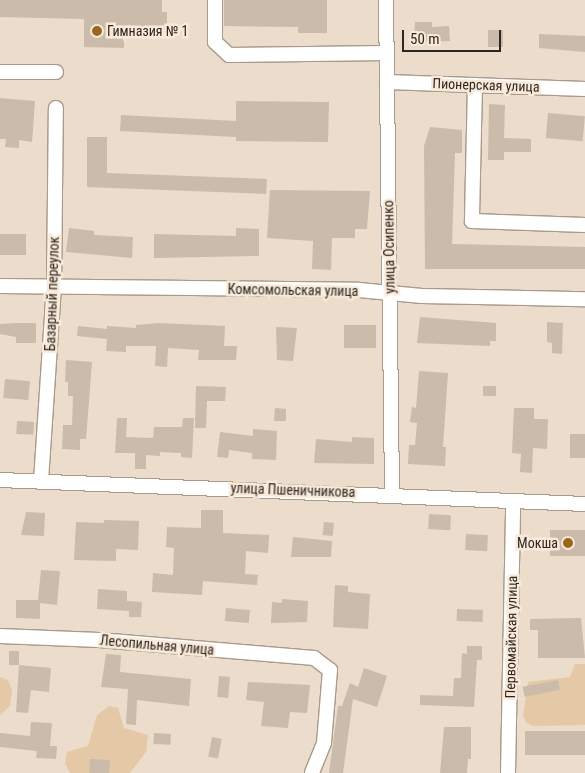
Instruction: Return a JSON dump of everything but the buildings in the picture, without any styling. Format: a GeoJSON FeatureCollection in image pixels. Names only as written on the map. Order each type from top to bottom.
{"type":"FeatureCollection","features":[{"type":"Feature","properties":{"kind":"street"},"geometry":{"type":"LineString","coordinates":[[215,0],[215,42],[229,55],[387,53]]}},
{"type":"Feature","properties":{"kind":"street","name":"улица Осипенко"},"geometry":{"type":"LineString","coordinates":[[386,0],[392,494]]}},
{"type":"Feature","properties":{"kind":"street"},"geometry":{"type":"LineString","coordinates":[[0,72],[56,72]]}},
{"type":"Feature","properties":{"kind":"street","name":"Пионерская улица"},"geometry":{"type":"LineString","coordinates":[[387,82],[585,89]]}},
{"type":"Feature","properties":{"kind":"street"},"geometry":{"type":"LineString","coordinates":[[475,85],[472,221],[585,225]]}},
{"type":"Feature","properties":{"kind":"street","name":"Базарный переулок"},"geometry":{"type":"LineString","coordinates":[[41,481],[54,287],[56,108]]}},
{"type":"Feature","properties":{"kind":"street","name":"Комсомольская улица"},"geometry":{"type":"LineString","coordinates":[[0,286],[359,290],[389,294],[585,299]]}},
{"type":"Feature","properties":{"kind":"street","name":"улица Пшеничникова"},"geometry":{"type":"LineString","coordinates":[[0,480],[392,494],[585,504]]}},
{"type":"Feature","properties":{"kind":"street","name":"Первомайская улица"},"geometry":{"type":"LineString","coordinates":[[508,773],[513,501]]}},
{"type":"Feature","properties":{"kind":"street","name":"Лесопильная улица"},"geometry":{"type":"LineString","coordinates":[[0,636],[99,640],[314,658],[330,670],[324,743],[312,773]]}},
{"type":"Feature","properties":{"kind":"shaded area"},"geometry":{"type":"Polygon","coordinates":[[[575,664],[585,664],[585,725],[533,726],[527,723],[523,717],[528,682],[570,677],[575,664]]]}},
{"type":"Feature","properties":{"kind":"shaded area"},"geometry":{"type":"Polygon","coordinates":[[[0,677],[8,680],[12,690],[10,706],[0,715],[0,677]]]}},
{"type":"Feature","properties":{"kind":"shaded area"},"geometry":{"type":"Polygon","coordinates":[[[109,706],[118,708],[124,728],[148,735],[146,752],[130,773],[70,773],[65,763],[67,752],[88,746],[97,715],[109,706]]]}},
{"type":"Feature","properties":{"kind":"place","name":"Гимназия № 1"},"geometry":{"type":"Point","coordinates":[97,31]}},
{"type":"Feature","properties":{"kind":"place","name":"Мокша"},"geometry":{"type":"Point","coordinates":[568,543]}}]}
